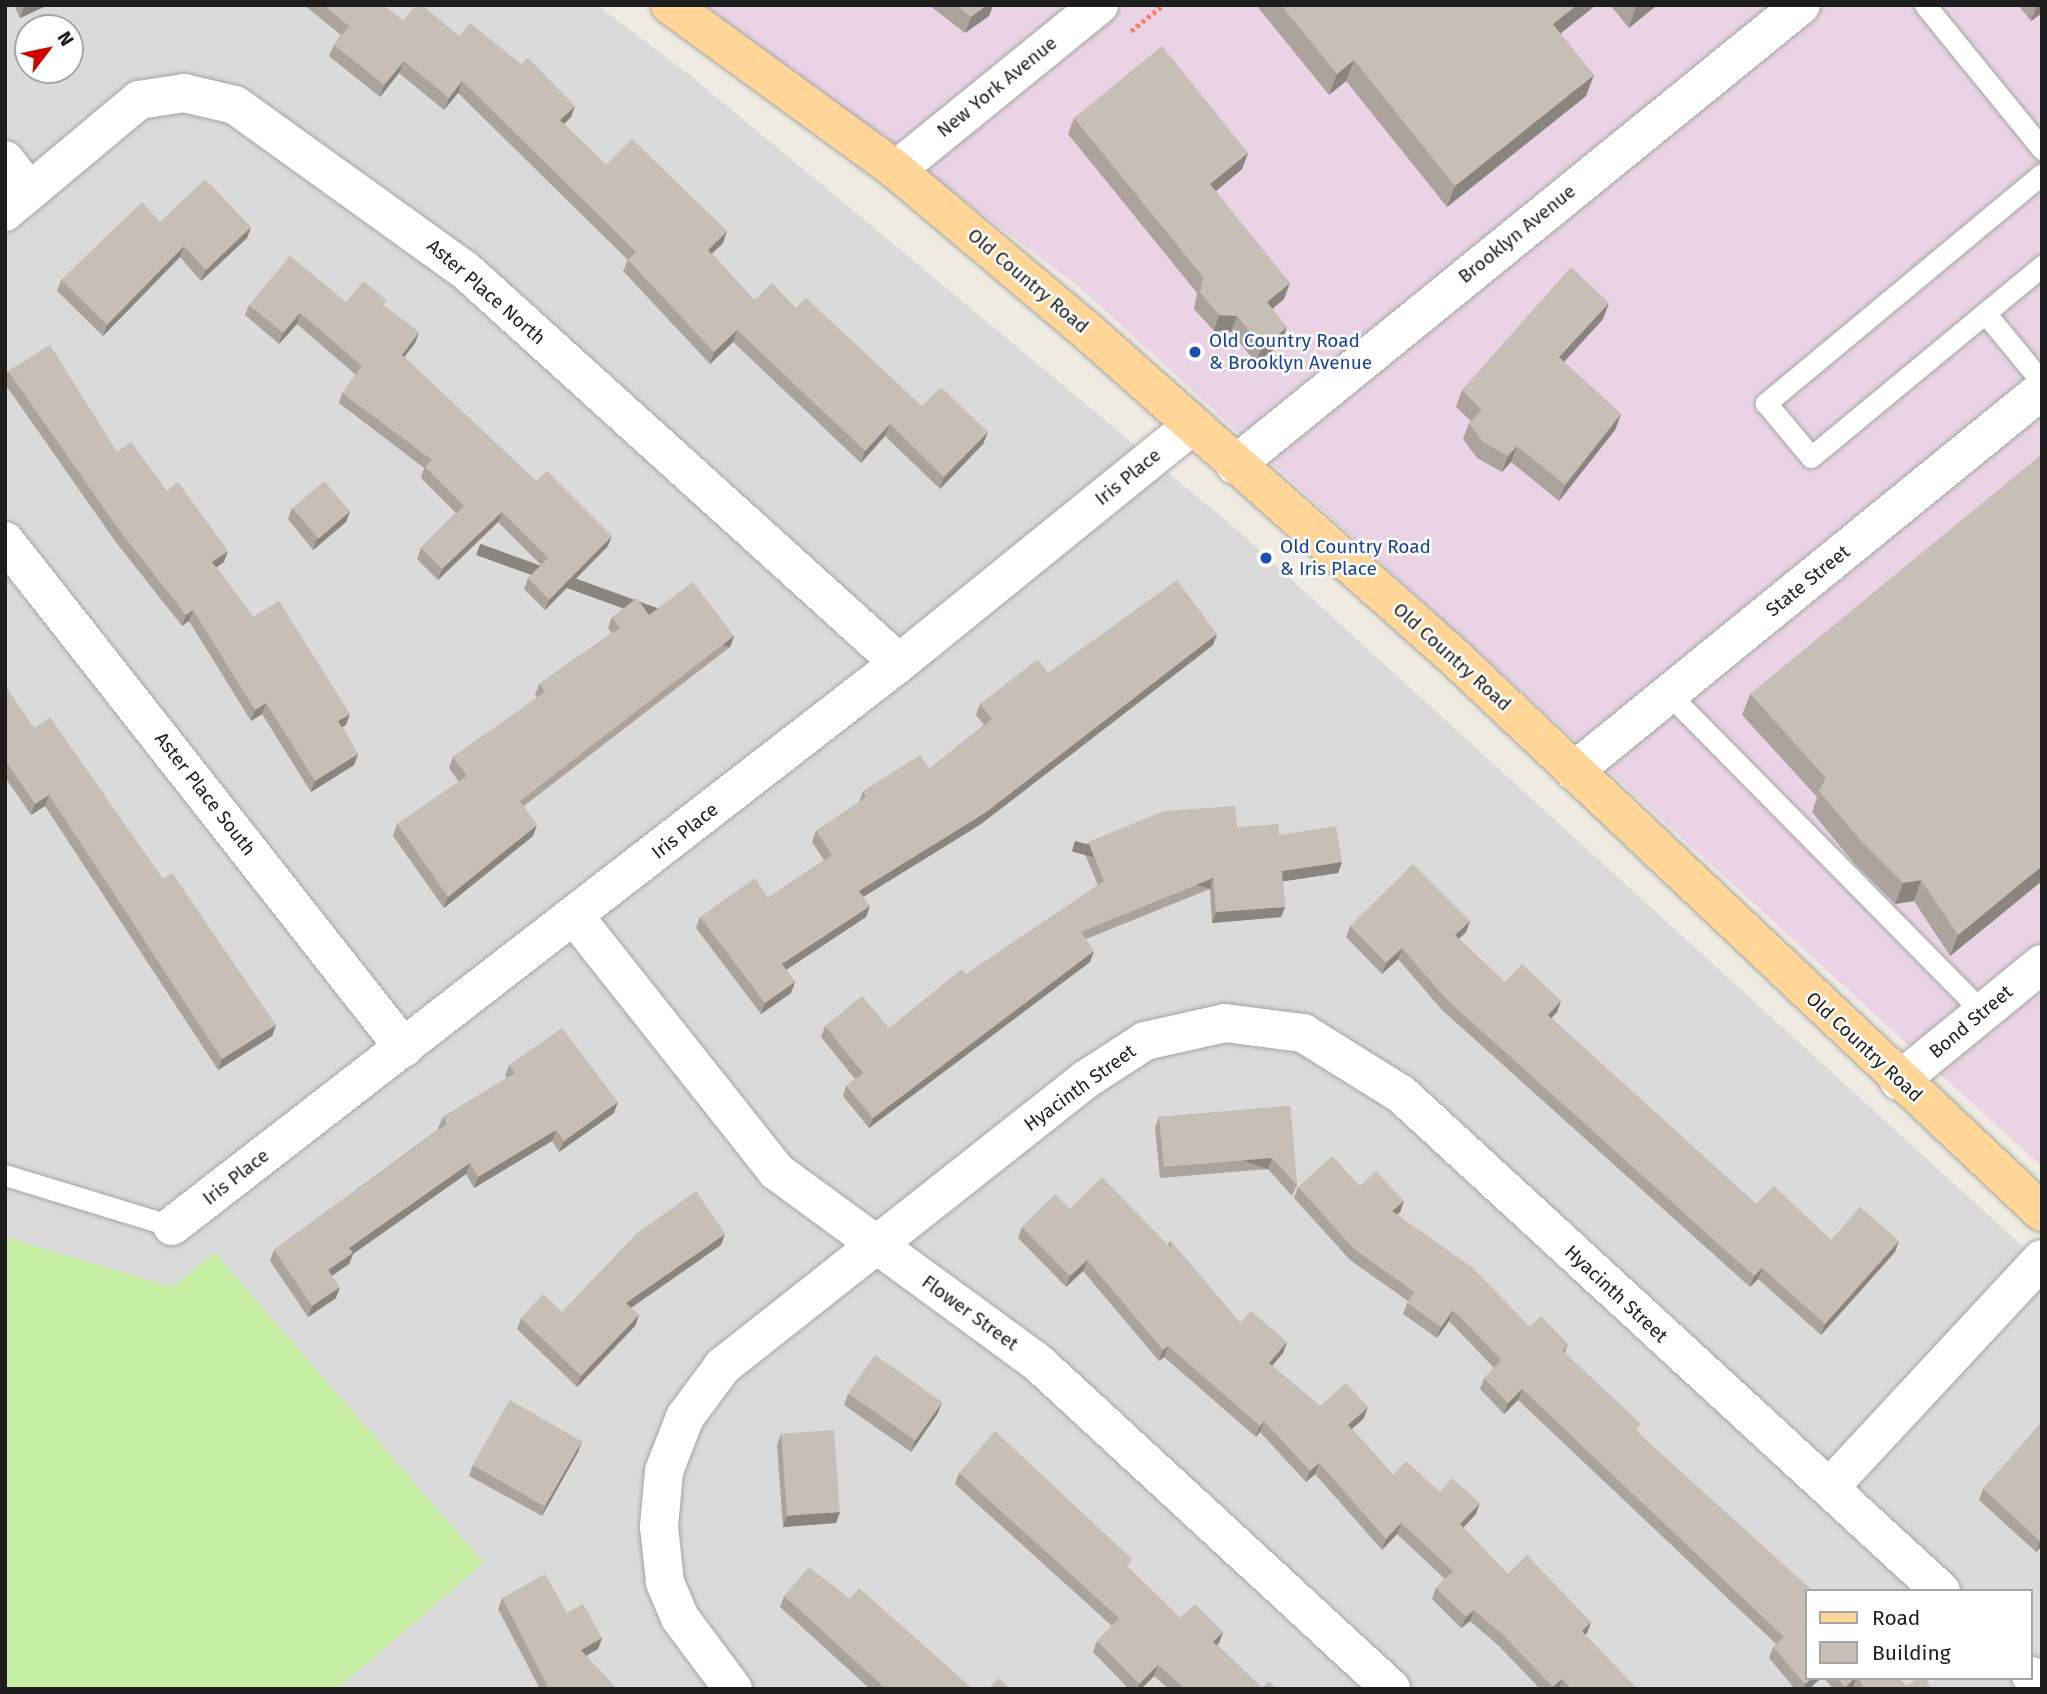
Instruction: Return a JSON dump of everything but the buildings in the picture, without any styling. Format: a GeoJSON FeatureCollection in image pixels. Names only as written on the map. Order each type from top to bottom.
{"type":"FeatureCollection","features":[{"type":"Feature","properties":{"kind":"main road","name":"Old Country Road"},"geometry":{"type":"LineString","coordinates":[[670,5],[896,170],[1235,465],[1574,771],[1899,1081],[2042,1212]]}},
{"type":"Feature","properties":{"kind":"street","name":"New York Avenue"},"geometry":{"type":"LineString","coordinates":[[896,170],[1099,5]]}},
{"type":"Feature","properties":{"kind":"street","name":"Brooklyn Avenue"},"geometry":{"type":"LineString","coordinates":[[1235,465],[1801,5]]}},
{"type":"Feature","properties":{"kind":"street","name":"Aster Place North"},"geometry":{"type":"LineString","coordinates":[[16,201],[139,100],[184,93],[235,105],[466,271],[899,663]]}},
{"type":"Feature","properties":{"kind":"street"},"geometry":{"type":"LineString","coordinates":[[5,160],[16,201]]}},
{"type":"Feature","properties":{"kind":"street","name":"State Street"},"geometry":{"type":"LineString","coordinates":[[1574,771],[2042,390]]}},
{"type":"Feature","properties":{"kind":"street","name":"Iris Place"},"geometry":{"type":"LineString","coordinates":[[172,1226],[575,917],[899,663],[1190,427]]}},
{"type":"Feature","properties":{"kind":"street","name":"Aster Place South"},"geometry":{"type":"LineString","coordinates":[[5,541],[404,1048]]}},
{"type":"Feature","properties":{"kind":"street","name":"Flower Street"},"geometry":{"type":"LineString","coordinates":[[575,917],[776,1171],[1036,1361],[1391,1689]]}},
{"type":"Feature","properties":{"kind":"street","name":"Bond Street"},"geometry":{"type":"LineString","coordinates":[[1899,1081],[2042,964]]}},
{"type":"Feature","properties":{"kind":"street","name":"Hyacinth Street"},"geometry":{"type":"LineString","coordinates":[[733,1689],[680,1618],[665,1582],[659,1527],[664,1471],[685,1417],[723,1366],[875,1244],[1145,1041],[1225,1023],[1303,1033],[1401,1094],[1939,1589]]}},
{"type":"Feature","properties":{"kind":"street"},"geometry":{"type":"LineString","coordinates":[[1830,1487],[2042,1259]]}},
{"type":"Feature","properties":{"kind":"lane"},"geometry":{"type":"LineString","coordinates":[[1925,5],[2042,149]]}},
{"type":"Feature","properties":{"kind":"lane"},"geometry":{"type":"LineString","coordinates":[[2042,174],[1766,403],[1811,457],[2042,267]]}},
{"type":"Feature","properties":{"kind":"lane"},"geometry":{"type":"LineString","coordinates":[[1985,313],[2042,382]]}},
{"type":"Feature","properties":{"kind":"lane"},"geometry":{"type":"LineString","coordinates":[[1669,694],[1983,1012]]}},
{"type":"Feature","properties":{"kind":"lane"},"geometry":{"type":"LineString","coordinates":[[5,1175],[172,1226]]}},
{"type":"Feature","properties":{"kind":"shaded area"},"geometry":{"type":"Polygon","coordinates":[[[5,5],[597,5],[691,76],[1236,529],[2042,1264],[2042,1689],[337,1689],[484,1563],[215,1253],[172,1287],[5,1237],[5,5]]]}},
{"type":"Feature","properties":{"kind":"shaded area"},"geometry":{"type":"Polygon","coordinates":[[[705,5],[2042,5],[2042,1167],[1079,287],[705,5]]]}},
{"type":"Feature","properties":{"kind":"green space"},"geometry":{"type":"Polygon","coordinates":[[[5,1237],[172,1287],[215,1253],[484,1563],[337,1689],[5,1689],[5,1237]]]}},
{"type":"Feature","properties":{"kind":"place","name":"Old Country Road & Brooklyn Avenue"},"geometry":{"type":"Point","coordinates":[1195,352]}},
{"type":"Feature","properties":{"kind":"place","name":"Old Country Road & Iris Place"},"geometry":{"type":"Point","coordinates":[1266,558]}}]}
